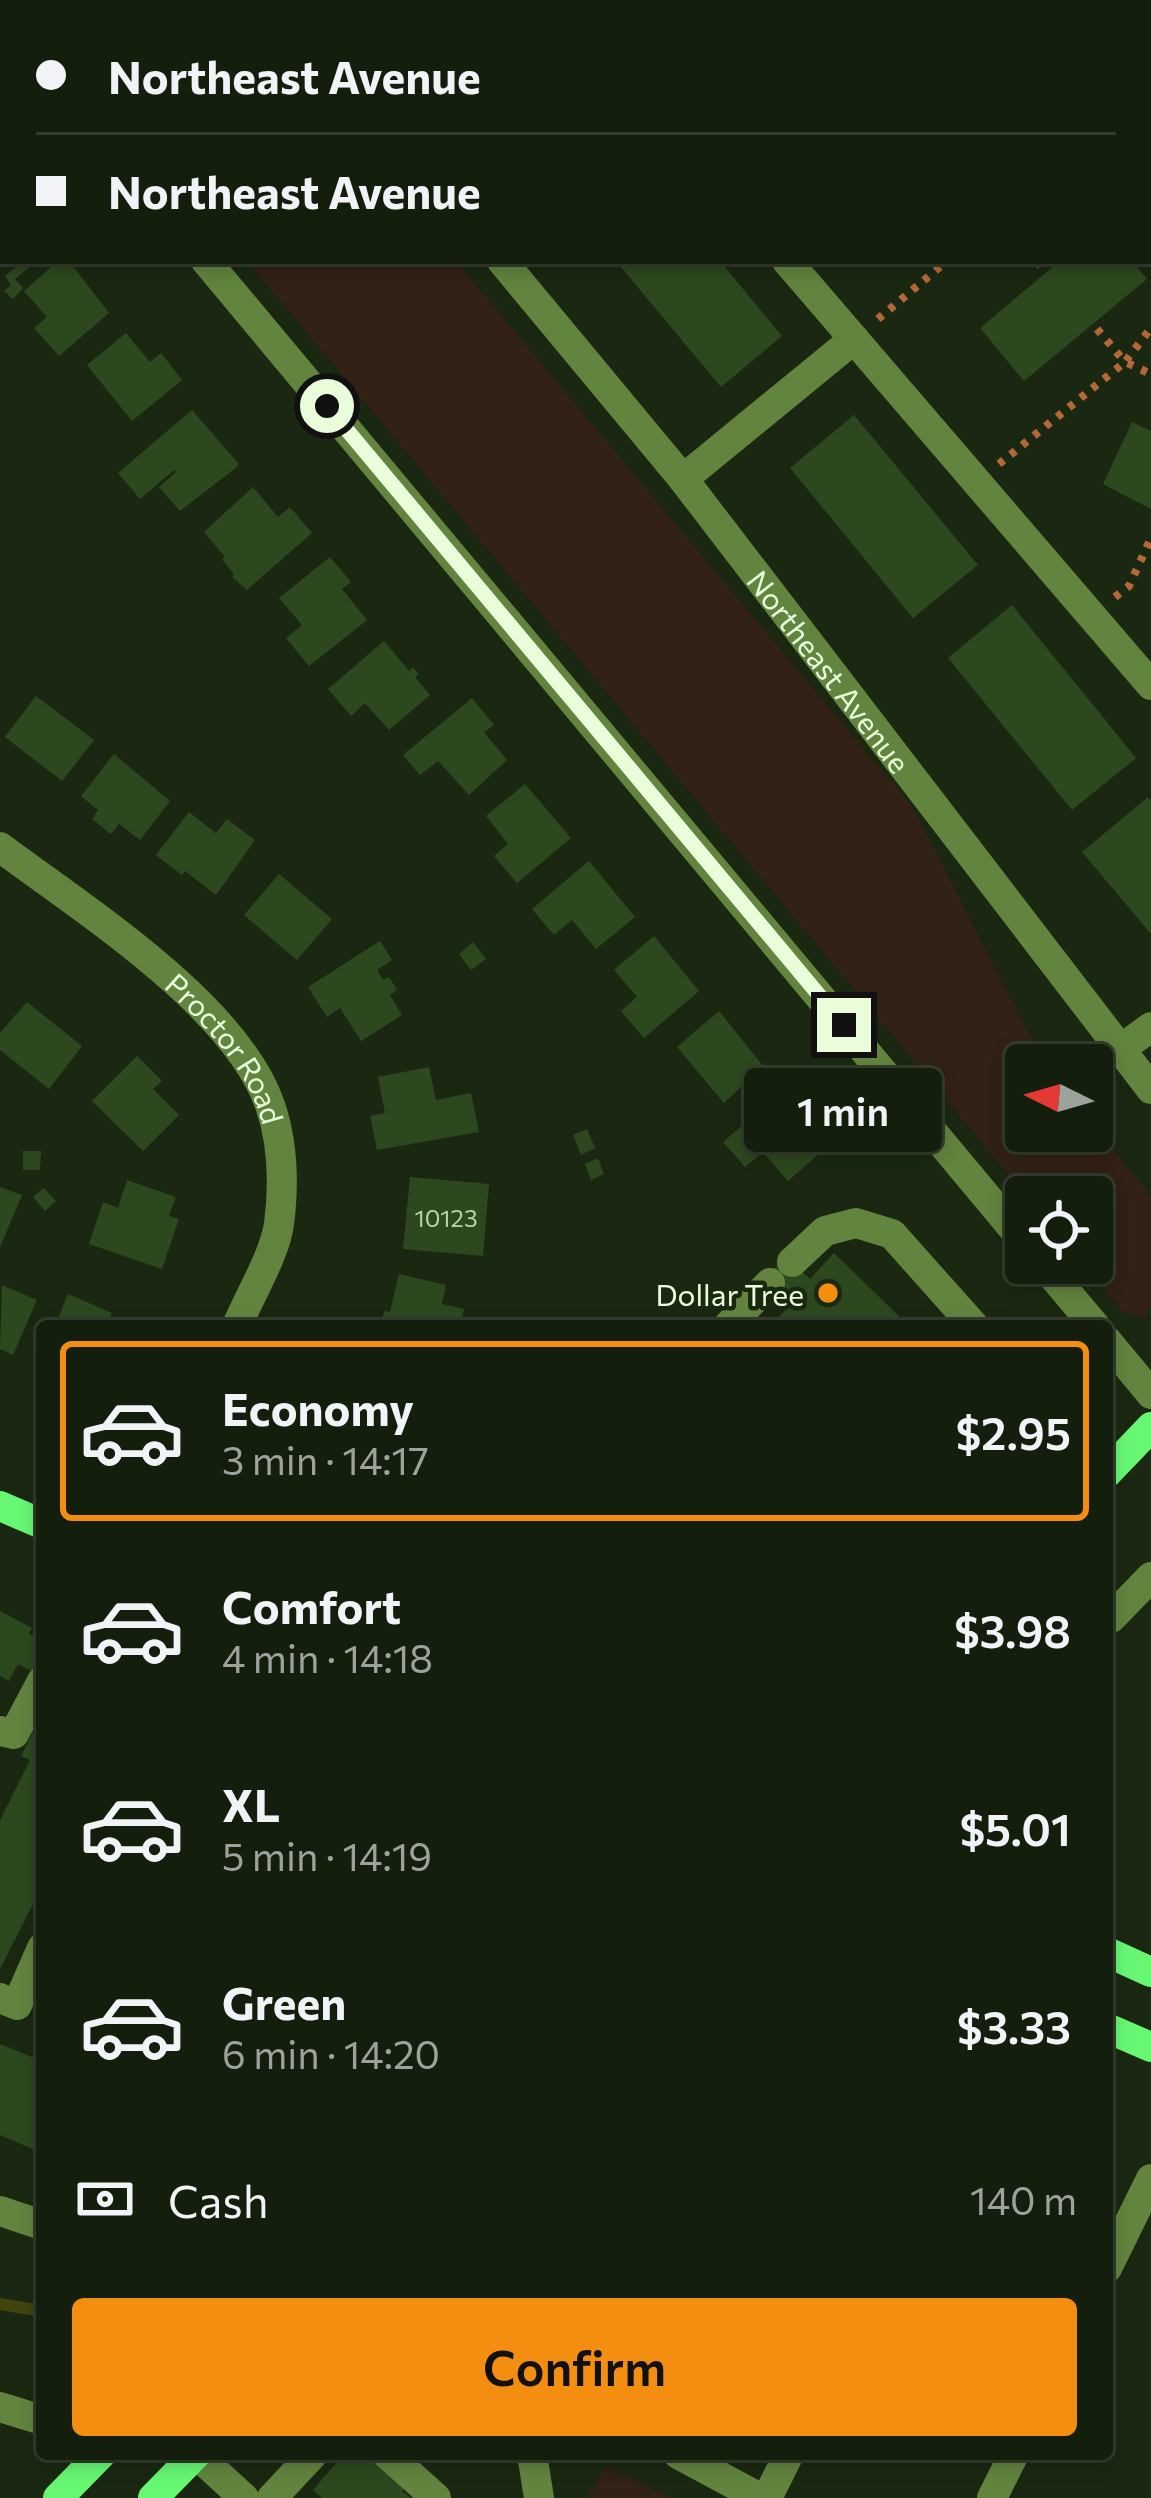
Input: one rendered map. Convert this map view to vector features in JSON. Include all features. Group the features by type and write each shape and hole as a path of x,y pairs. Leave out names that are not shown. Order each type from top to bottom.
{"main road":[{"path":"1113,1467 1151,1426"},
{"path":"0,1506 36,1521"},
{"path":"1113,1955 1151,1972"},
{"path":"1113,2037 1151,2047"},
{"path":"58,2498 95,2460"},
{"path":"153,2498 190,2460"}],"street":[{"path":"209,264 1005,1219"},
{"name":"Northeast Avenue","path":"504,264 683,479 1151,1089"},
{"path":"790,264 1151,685"},
{"path":"683,479 854,339"},
{"name":"Proctor Road","path":"0,847 187,992 242,1052 269,1103 281,1152 278,1228 240,1320"},
{"path":"1120,1049 1151,1027"},
{"path":"734,1320 825,1231 856,1222 892,1234 969,1320"},
{"path":"1059,1284 1089,1320"},
{"path":"1113,1348 1151,1394"},
{"path":"1113,1617 1151,1576"},
{"path":"0,1731 14,1733 36,1692"},
{"path":"0,1998 17,2005 36,1962"},
{"path":"1113,2256 1151,2179"},
{"path":"0,2211 36,2223"},
{"path":"0,2407 36,2418"},
{"path":"203,2460 244,2498"},
{"path":"272,2498 307,2460"},
{"path":"395,2460 436,2498"},
{"path":"533,2460 539,2498"},
{"path":"690,2460 763,2498 785,2460"},
{"path":"992,2498 1011,2460"}],"path":[{"path":"854,339 943,264"},
{"path":"975,484 1125,362 1151,328"},
{"path":"1097,329 1125,362 1151,374"},
{"path":"1091,616 1129,586 1151,538"}],"shaded area":[{"path":"250,264 459,264 913,808 1034,1044 1005,1044 1005,1152 1113,1149 1151,1196 1151,1306 1143,1318 1123,1312 1100,1284 1113,1284 1113,1176 1010,1176"},
{"path":"606,2466 671,2498 586,2498"}],"building":[{"path":"14,264 33,264 15,279 23,288 13,299 4,291 11,285 5,276 16,267"},
{"path":"55,264 71,264 109,313 59,356 34,328 47,317 24,291"},
{"path":"722,264 782,336 721,387 621,267"},
{"path":"1056,264 1134,264 1147,279 1024,381 980,328"},
{"path":"126,333 150,362 161,353 182,380 132,421 87,365"},
{"path":"192,410 237,467 180,511 159,487 174,470 140,499 118,473"},
{"path":"854,415 978,565 913,618 790,468"},
{"path":"1132,422 1151,431 1151,509 1103,484"},
{"path":"253,487 278,517 290,507 312,533 247,590 233,578 225,557 204,532"},
{"path":"330,557 351,582 342,589 367,620 309,666 286,638 302,625 279,598"},
{"path":"1012,605 1136,758 1072,810 948,658"},
{"path":"384,641 409,671 413,667 419,674 415,677 430,695 389,730 365,703 351,716 328,689"},
{"path":"36,696 94,740 62,781 5,737"},
{"path":"472,698 494,725 484,732 507,760 469,795 438,761 420,775 403,755"},
{"path":"114,754 170,801 140,840 119,824 111,834 92,819 98,810 81,796"},
{"path":"525,784 571,838 517,883 494,856 508,844 486,816"},
{"path":"1148,797 1151,801 1151,934 1082,852"},
{"path":"189,812 216,833 227,819 255,840 216,895 156,855"},
{"path":"589,861 635,917 596,949 572,920 554,935 532,909"},
{"path":"279,874 332,919 297,960 244,915"},
{"path":"654,936 699,991 644,1038 621,1011 637,997 614,970"},
{"path":"380,941 392,960 377,970 397,990 390,995 402,1015 361,1041 340,1008 327,1017 308,987"},
{"path":"473,942 486,959 471,970 459,954"},
{"path":"27,1002 82,1046 49,1089 0,1050 0,1033"},
{"path":"719,1011 763,1066 724,1103 677,1047"},
{"path":"137,1056 162,1081 153,1089 179,1115 143,1151 92,1101"},
{"path":"429,1067 436,1100 471,1093 479,1132 377,1150 370,1116 385,1113 378,1077"},
{"path":"781,1091 828,1146 788,1181 763,1152 745,1167 723,1142"},
{"path":"587,1129 595,1148 581,1155 573,1135"},
{"path":"23,1151 41,1151 40,1170 23,1170"},
{"path":"598,1158 604,1174 591,1180 585,1164"},
{"path":"410,1177 489,1184 483,1256 403,1249"},
{"path":"127,1180 176,1197 169,1216 179,1219 162,1269 89,1244 103,1202 118,1208"},
{"path":"0,1187 22,1195 0,1247"},
{"path":"44,1188 56,1201 45,1211 33,1197"},
{"name":"Dollar Tree","path":"834,1253 903,1320 776,1320 791,1304 765,1278 786,1256 810,1279"},
{"path":"399,1274 446,1285 442,1304 464,1309 461,1320 382,1320 384,1311 390,1312"},
{"path":"2,1285 37,1300 13,1355 0,1349"},
{"path":"68,1294 112,1313 109,1320 57,1320"},
{"path":"0,1611 32,1628 36,1671 18,1664 9,1681 0,1676"},
{"path":"36,1726 36,1898 0,1969 0,1820 30,1760 21,1756"},
{"path":"0,2044 36,2059 36,2150 0,2135"},
{"path":"339,2460 376,2460 392,2474 412,2480 402,2491 411,2498 322,2498 313,2490"}],"waterway":[{"path":"0,2304 36,2310"}],"place":[{"name":"Dollar Tree","path":"828,1293"}],"route":[{"path":"327,406 844,1025"}]}
